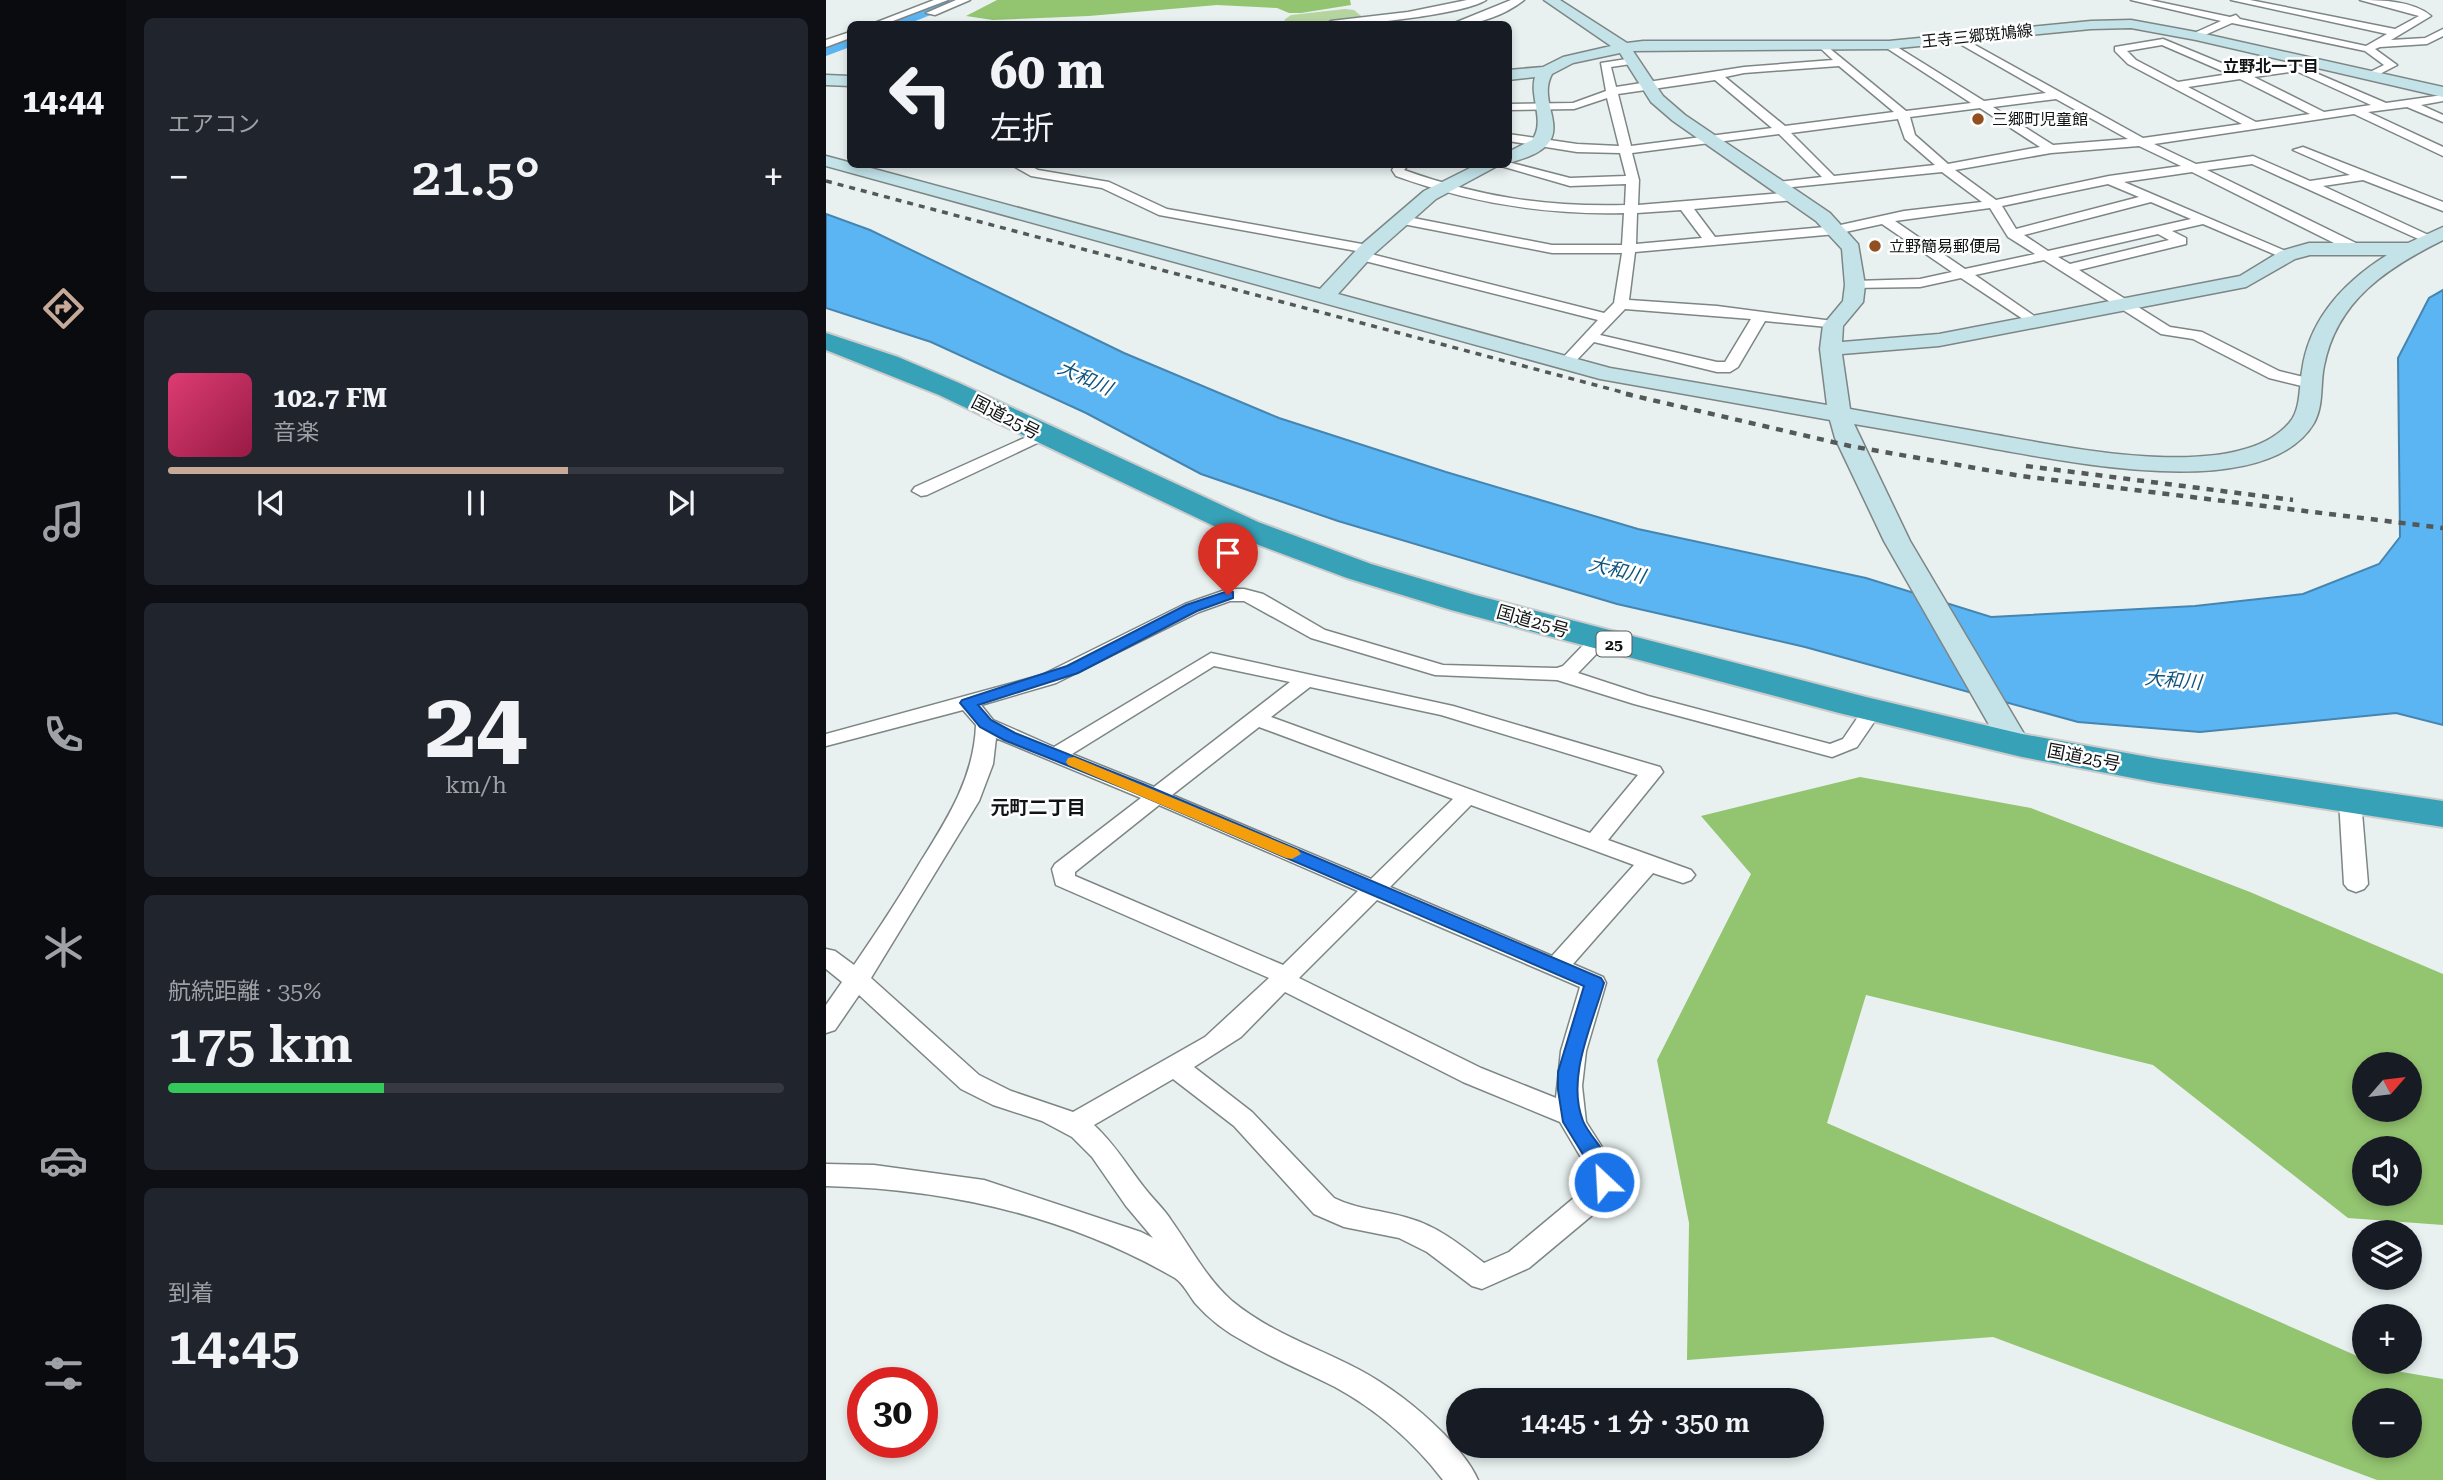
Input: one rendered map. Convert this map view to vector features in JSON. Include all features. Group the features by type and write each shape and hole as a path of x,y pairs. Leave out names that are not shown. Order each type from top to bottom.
{"highway":[{"name":"国道25号","path":"826,341 944,386 1166,495 1305,552 1408,586 1599,640 2015,744 2200,778 2443,814"}],"street":[{"path":"885,21 943,0"},
{"path":"911,21 965,0"},
{"path":"1357,21 1408,15 1482,0"},
{"path":"1469,21 1519,0"},
{"path":"1551,0 1628,55 1657,99 1711,140 1823,217 1851,248 1855,285 1853,302 1833,325 1831,349 1840,416 1850,446 1897,541 2015,744"},
{"path":"2136,0 2368,49 2392,65 2372,75"},
{"path":"2236,0 2398,33"},
{"path":"2196,36 2273,0"},
{"path":"2365,0 2416,10 2426,16 2368,49"},
{"name":"王寺三郷斑鳩線","path":"1512,75 1546,71 1568,60 1628,55 1705,43 1889,45 2114,24 2151,26 2443,92"},
{"path":"832,26 847,32"},
{"path":"2380,44 2427,41 2443,32"},
{"path":"826,44 847,34"},
{"path":"1957,38 2190,168 2355,248"},
{"path":"2253,125 2132,62 2119,50 2163,42 2242,76 2321,115"},
{"path":"826,53 847,45"},
{"path":"1889,45 2051,149"},
{"path":"1823,46 1848,71 1903,114 1909,136 1945,168 1994,204 2013,234 2166,331 2197,335 2274,375 2310,383"},
{"path":"1566,363 1621,304 1627,278 1633,180 1605,65 1628,55"},
{"path":"2178,85 2297,68 2385,107"},
{"path":"1512,107 1586,104 1612,91 1744,70 1848,71"},
{"path":"1512,156 1540,143 1546,133 1541,82 1546,71"},
{"path":"1717,76 1736,86 1831,180"},
{"path":"826,80 847,81"},
{"path":"1512,137 1600,150 1627,150 2057,94"},
{"path":"1400,168 1400,173 1443,188 1513,205 1572,212 1633,212 1685,207 1786,191 1831,180 1945,168 2051,149 2141,142 2443,98"},
{"path":"2410,104 2443,119"},
{"path":"2356,110 2443,152"},
{"path":"2299,150 2443,207"},
{"path":"1403,220 1552,249 1628,250 1836,229 1884,219 1994,204 2109,180 2253,160 2437,236"},
{"path":"826,161 847,167"},
{"path":"1512,167 1570,182 1633,180"},
{"path":"852,168 1608,374 2095,459 2176,465 2247,457 2288,439 2307,415 2316,348 2338,304 2374,270 2437,236"},
{"path":"1024,168 1035,173 1105,186 1164,212 1365,253 1606,318"},
{"path":"1324,297 1365,253 1403,220 1443,188 1485,168"},
{"path":"2309,185 2364,176"},
{"path":"2109,180 2288,254"},
{"path":"2013,234 2152,198"},
{"path":"1685,207 1711,242"},
{"path":"1884,219 2035,323"},
{"path":"1855,285 1908,284 1962,275 2205,220"},
{"path":"2067,270 2182,241 2159,230"},
{"path":"1831,349 1939,340 2246,281 2288,254 2309,249 2410,249"},
{"path":"1621,304 1761,315 1833,325"},
{"path":"1591,337 1717,367 1730,367 1761,315"},
{"path":"920,491 1042,435"},
{"path":"826,740 968,703 1072,669 1192,608 1228,595 1244,594 1256,598 1318,634 1442,671 1559,674 1641,701 1832,751 1850,743 1873,709"},
{"path":"1559,674 1570,670 1599,640"},
{"path":"1055,755 1211,659 1446,710 1652,772 1595,841"},
{"path":"1306,680 1063,869 1064,880 1284,978 1472,1075 1572,1116"},
{"path":"968,703 986,724 1055,755 1594,983 1568,1072 1568,1090 1572,1116 1578,1132 1602,1168 1604,1182 1598,1194 1519,1260 1482,1277 1437,1244 1405,1228 1344,1216 1324,1206 1243,1119 1175,1067"},
{"path":"1256,719 1683,875"},
{"path":"826,1024 890,933 967,803 984,758 986,724"},
{"path":"1075,1123 1214,1044 1232,1030 1469,795"},
{"path":"2350,800 2356,884"},
{"path":"1556,967 1650,862"},
{"path":"826,957 893,1010 971,1083 1002,1099 1055,1113 1075,1123 1096,1143 1135,1197 1160,1225 1185,1270 1220,1309 1246,1329 1350,1380 1399,1411 1439,1449 1462,1480"},
{"path":"826,1175 874,1176 984,1191 1131,1240 1185,1270"}],"green space":[{"path":"997,0 1350,0 1351,5 1301,13 1289,13 1277,8 1217,5 1089,16 993,20 966,16"},
{"path":"1345,9 1354,10 1365,19 1284,20 1291,15"},
{"path":"1860,777 2031,808 2250,892 2443,974 2443,1225 2422,1223 2422,1220 2348,1218 2153,1065 1866,995 1827,1123 2352,1354 2352,1374 2414,1374 2443,1379 2443,1480 2377,1480 1993,1337 1687,1360 1689,1223 1657,1060 1751,874 1701,816"}],"water":[{"name":"大和川","path":"826,214 870,230 1124,353 1279,418 1446,472 1638,529 1866,578 1991,617 2195,606 2303,594 2379,564 2400,537 2398,358 2429,298 2443,290 2443,725 2396,713 2200,732 2078,722 1805,647 1617,604 1338,521 1201,474 1086,413 931,342 826,308"}],"waterway":[{"path":"898,21 951,0"},
{"path":"826,49 847,40"}],"railway":[{"path":"826,181 1633,395"},
{"path":"1626,394 1850,446 2021,476 2443,528"},
{"path":"2026,466 2293,500"}],"slow traffic":[{"path":"1074,762 1292,854"}],"place":[{"name":"三郷町児童館","path":"1978,119"},
{"name":"立野簡易郵便局","path":"1875,246"}],"district":[{"name":"立野北一丁目","path":"2271,66"},
{"name":"元町二丁目","path":"1038,807"}],"route":[{"path":"1228,595 1192,608 1049,679 968,703 986,724 1009,736 1594,983 1568,1072 1568,1090 1573,1122 1602,1168 1604,1182"}]}
